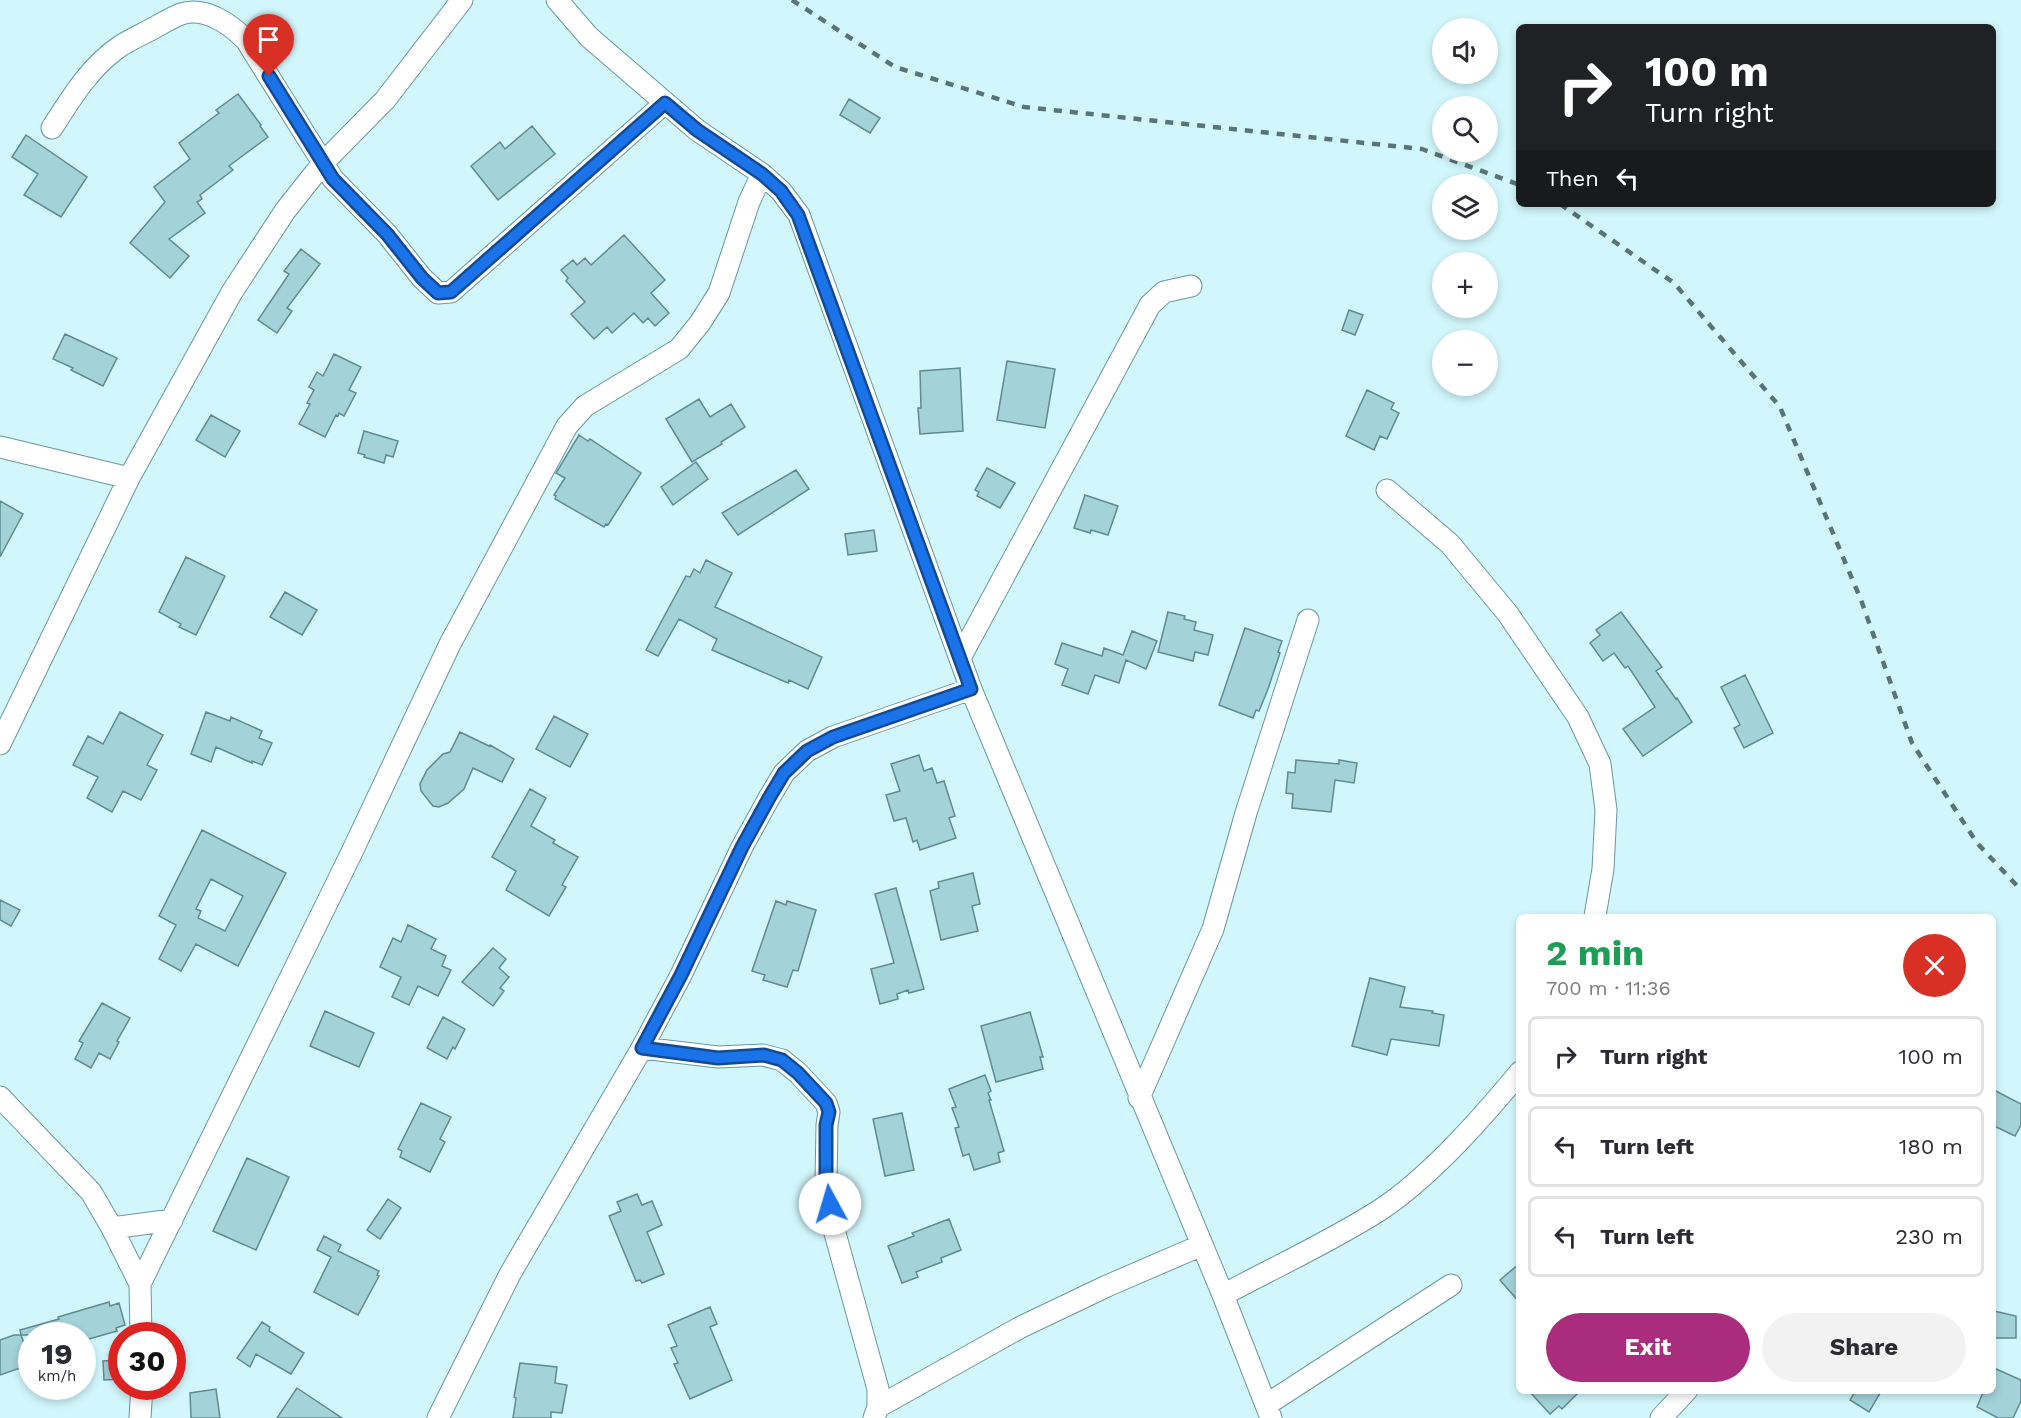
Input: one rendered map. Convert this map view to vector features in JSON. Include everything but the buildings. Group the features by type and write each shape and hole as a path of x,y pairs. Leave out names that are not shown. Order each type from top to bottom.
{"street":[{"path":"0,744 129,478 232,292 285,211 323,163 384,100 462,0"},
{"path":"557,0 589,37 665,103 697,130 762,174 781,191 798,215 971,689 1269,1411 1451,1285"},
{"path":"52,128 81,82 99,62 122,45 181,14 195,12 212,16 234,28 246,40 333,179 387,234 422,278 438,293 451,292 665,103"},
{"path":"140,1284 356,844 450,644 567,426 585,406 679,349 700,323 719,293 749,202 762,174"},
{"path":"960,658 1150,305 1164,292 1191,286"},
{"path":"0,447 129,478"},
{"path":"1387,490 1457,552 1508,614 1578,717 1600,764 1606,810 1603,869 1595,914"},
{"path":"1139,1098 1213,929 1246,813 1308,620"},
{"path":"438,1418 510,1274 642,1048 681,975 742,847 784,773 807,751 833,737 971,689"},
{"path":"642,1048 718,1058 764,1055 782,1060 798,1073 826,1103 829,1112 826,1125 826,1182 833,1226 878,1389 876,1412"},
{"path":"1222,1294 1381,1209 1422,1176 1478,1121 1516,1077"},
{"path":"0,1097 91,1192 140,1284 141,1322"},
{"path":"112,1228 172,1220"},
{"path":"876,1412 1021,1327 1107,1286 1202,1245"},
{"path":"1661,1418 1683,1394"},
{"path":"140,1418 141,1400"}],"railway":[{"path":"792,0 895,67 1024,107 1422,149 1516,184"},
{"path":"1564,207 1674,283 1780,407 1861,600 1912,743 1977,843 2021,890"}],"route":[{"path":"269,76 333,179 387,234 422,278 438,293 451,292 665,103 697,130 762,174 781,191 798,215 971,689 833,737 807,751 784,773 742,847 681,975 642,1048 718,1058 764,1055 782,1060 798,1073 826,1103 829,1112 826,1125 826,1182 830,1204"}]}
